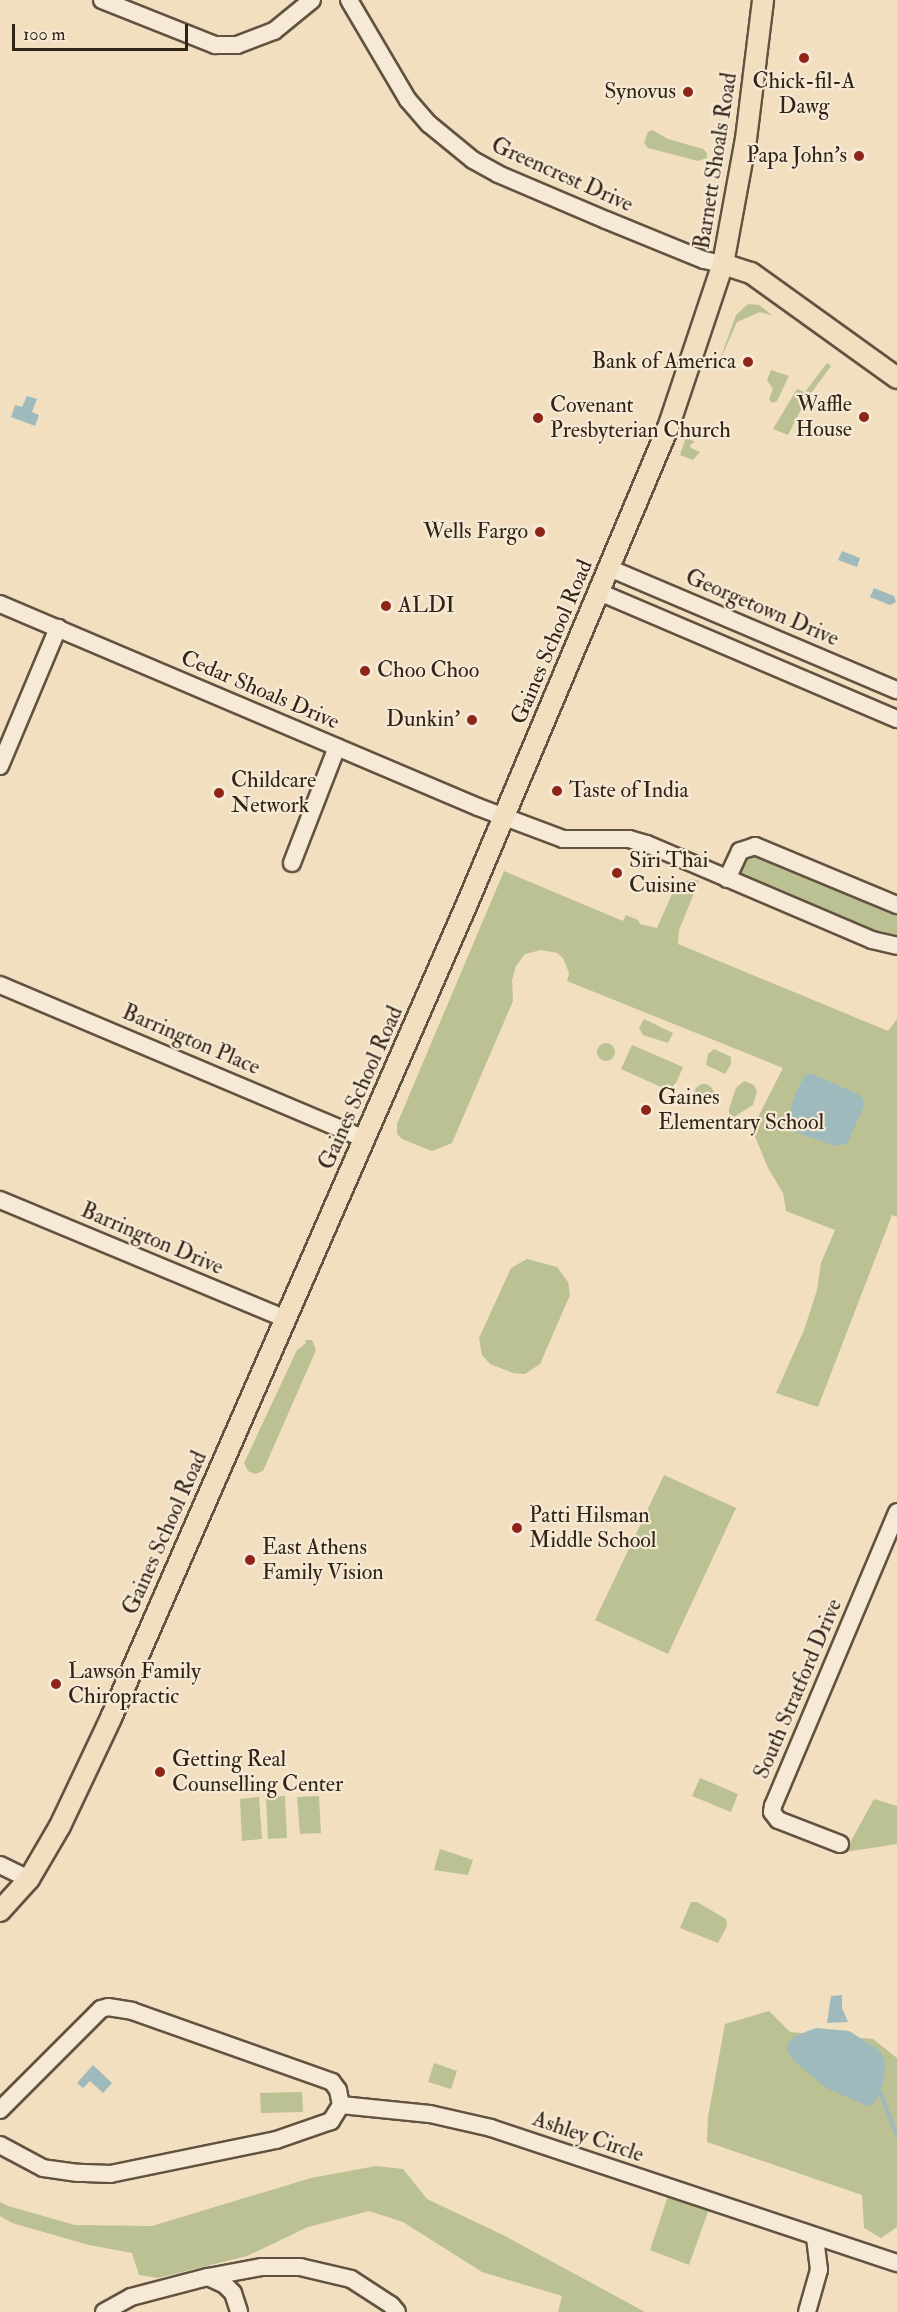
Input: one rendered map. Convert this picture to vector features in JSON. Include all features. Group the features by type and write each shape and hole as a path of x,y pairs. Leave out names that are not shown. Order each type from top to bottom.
{"main road":[{"name":"Barnett Shoals Road","path":"763,0 746,139 723,264 752,273 897,378"},
{"name":"Gaines School Road","path":"0,1911 29,1879 78,1791 286,1319 504,816 669,425 723,264"}],"street":[{"path":"102,0 215,45 237,45 273,31 312,0"},
{"name":"Greencrest Drive","path":"349,0 408,100 429,124 473,160 498,174 606,220 704,260 723,264"},
{"name":"Georgetown Drive","path":"609,568 897,690"},
{"path":"599,592 897,719"},
{"name":"Cedar Shoals Drive","path":"0,604 337,747 563,839 629,839 647,844 872,940 897,946"},
{"path":"0,766 58,628"},
{"path":"292,863 337,747"},
{"path":"727,879 740,851 755,846 897,905"},
{"name":"Barrington Place","path":"0,985 365,1139"},
{"name":"Barrington Drive","path":"0,1200 286,1319"},
{"name":"South Stratford Drive","path":"840,1844 778,1820 772,1812 773,1806 897,1512"},
{"path":"0,1865 29,1879"},
{"path":"0,2110 101,2009 108,2007 132,2011 332,2082 338,2090 341,2105 331,2121 276,2140 111,2174 43,2168 0,2145"},
{"name":"Ashley Circle","path":"341,2105 430,2114 491,2128 897,2263"},
{"path":"807,2312 819,2270 815,2236"},
{"path":"104,2312 131,2297 208,2277 262,2267 300,2267 351,2279 391,2305 397,2312"},
{"path":"208,2277 225,2285 233,2293 239,2312"}],"green space":[{"path":"652,130 668,139 703,149 707,153 707,158 698,161 648,148 644,143 648,132"},
{"path":"748,304 759,305 773,316 760,312 737,322 718,365 736,315"},
{"path":"827,363 831,366 806,400 788,435 773,429 797,389 805,392"},
{"path":"771,370 789,376 777,401 772,403 769,399 773,389 767,380"},
{"path":"686,437 695,442 690,445 691,448 700,452 693,460 680,455"},
{"path":"747,851 897,912 897,942 740,880 736,868"},
{"path":"504,871 623,921 626,915 638,920 640,924 657,928 676,885 692,879 699,881 679,930 678,944 888,1031 897,1019 897,1217 892,1215 818,1407 776,1393 804,1330 817,1290 821,1263 835,1230 786,1211 783,1193 768,1168 752,1129 783,1068 567,981 569,973 563,958 557,953 541,950 525,954 516,966 512,980 513,1001 452,1143 432,1151 402,1139 397,1134 397,1124"},
{"path":"644,1019 673,1033 668,1043 643,1035 639,1028"},
{"path":"606,1043 612,1046 615,1052 612,1058 606,1061 600,1058 597,1052 600,1046"},
{"path":"632,1045 683,1067 672,1092 621,1069"},
{"path":"714,1049 731,1057 731,1064 725,1074 706,1065 708,1054"},
{"path":"744,1081 754,1085 757,1092 753,1105 734,1117 729,1113 729,1109 736,1088"},
{"path":"704,1084 711,1087 714,1094 711,1101 704,1104 697,1101 694,1094 697,1087"},
{"path":"527,1259 557,1267 568,1282 570,1295 540,1364 525,1374 513,1373 490,1364 482,1355 479,1338 511,1268"},
{"path":"305,1340 312,1340 316,1350 263,1471 255,1474 248,1471 244,1463 297,1350 306,1343"},
{"path":"664,1475 736,1508 668,1654 595,1620"},
{"path":"700,1778 738,1794 731,1812 692,1796"},
{"path":"285,1796 287,1838 268,1839 266,1797"},
{"path":"319,1796 321,1833 300,1834 297,1797"},
{"path":"259,1797 262,1839 242,1841 240,1799"},
{"path":"874,1799 897,1806 897,1844 845,1852"},
{"path":"440,1849 473,1860 468,1875 434,1870"},
{"path":"691,1902 697,1902 726,1919 727,1926 718,1943 680,1928"},
{"path":"769,2011 790,2032 873,2039 897,2058 897,2227 881,2238 864,2228 862,2195 707,2142 708,2117 725,2024"},
{"path":"434,2063 457,2071 451,2089 428,2082"},
{"path":"302,2092 303,2112 261,2113 260,2093"},
{"path":"376,2166 403,2169 427,2199 503,2235 645,2312 558,2312 562,2296 482,2272 403,2222 369,2211 308,2227 247,2256 158,2278 139,2275 132,2253 89,2245 12,2223 0,2216 0,2202 75,2225 152,2226 311,2178"},
{"path":"668,2196 709,2209 689,2265 650,2250"}],"water":[{"path":"27,396 37,399 32,412 39,415 35,426 11,417 15,405 22,407"},
{"path":"842,551 860,558 857,567 838,560"},
{"path":"874,588 894,596 896,602 890,605 870,597"},
{"path":"810,1073 860,1095 863,1099 864,1106 847,1144 835,1146 795,1132 790,1112 793,1100 804,1076"},
{"path":"842,1995 842,2008 848,2022 827,2023 831,1996"},
{"path":"816,2028 849,2031 879,2050 885,2060 884,2079 878,2097 870,2107 826,2088 793,2060 787,2049 789,2042 795,2036"},
{"path":"93,2065 112,2083 103,2093 90,2081 83,2088 77,2083"}],"waterway":[{"path":"880,2092 897,2136"}],"place":[{"name":"Chick-fil-A Dawg","path":"804,58"},
{"name":"Synovus","path":"688,92"},
{"name":"Papa John's","path":"859,156"},
{"name":"Bank of America","path":"748,362"},
{"name":"Waffle House","path":"864,417"},
{"name":"Covenant Presbyterian Church","path":"538,418"},
{"name":"Wells Fargo","path":"540,532"},
{"name":"ALDI","path":"386,606"},
{"name":"Choo Choo","path":"365,671"},
{"name":"Dunkin'","path":"472,720"},
{"name":"Taste of India","path":"557,791"},
{"name":"Childcare Network","path":"219,793"},
{"name":"Siri Thai Cuisine","path":"617,873"},
{"name":"Gaines Elementary School","path":"646,1110"},
{"name":"Patti Hilsman Middle School","path":"517,1528"},
{"name":"East Athens Family Vision","path":"250,1560"},
{"name":"Lawson Family Chiropractic","path":"56,1684"},
{"name":"Getting Real Counselling Center","path":"160,1772"}]}
